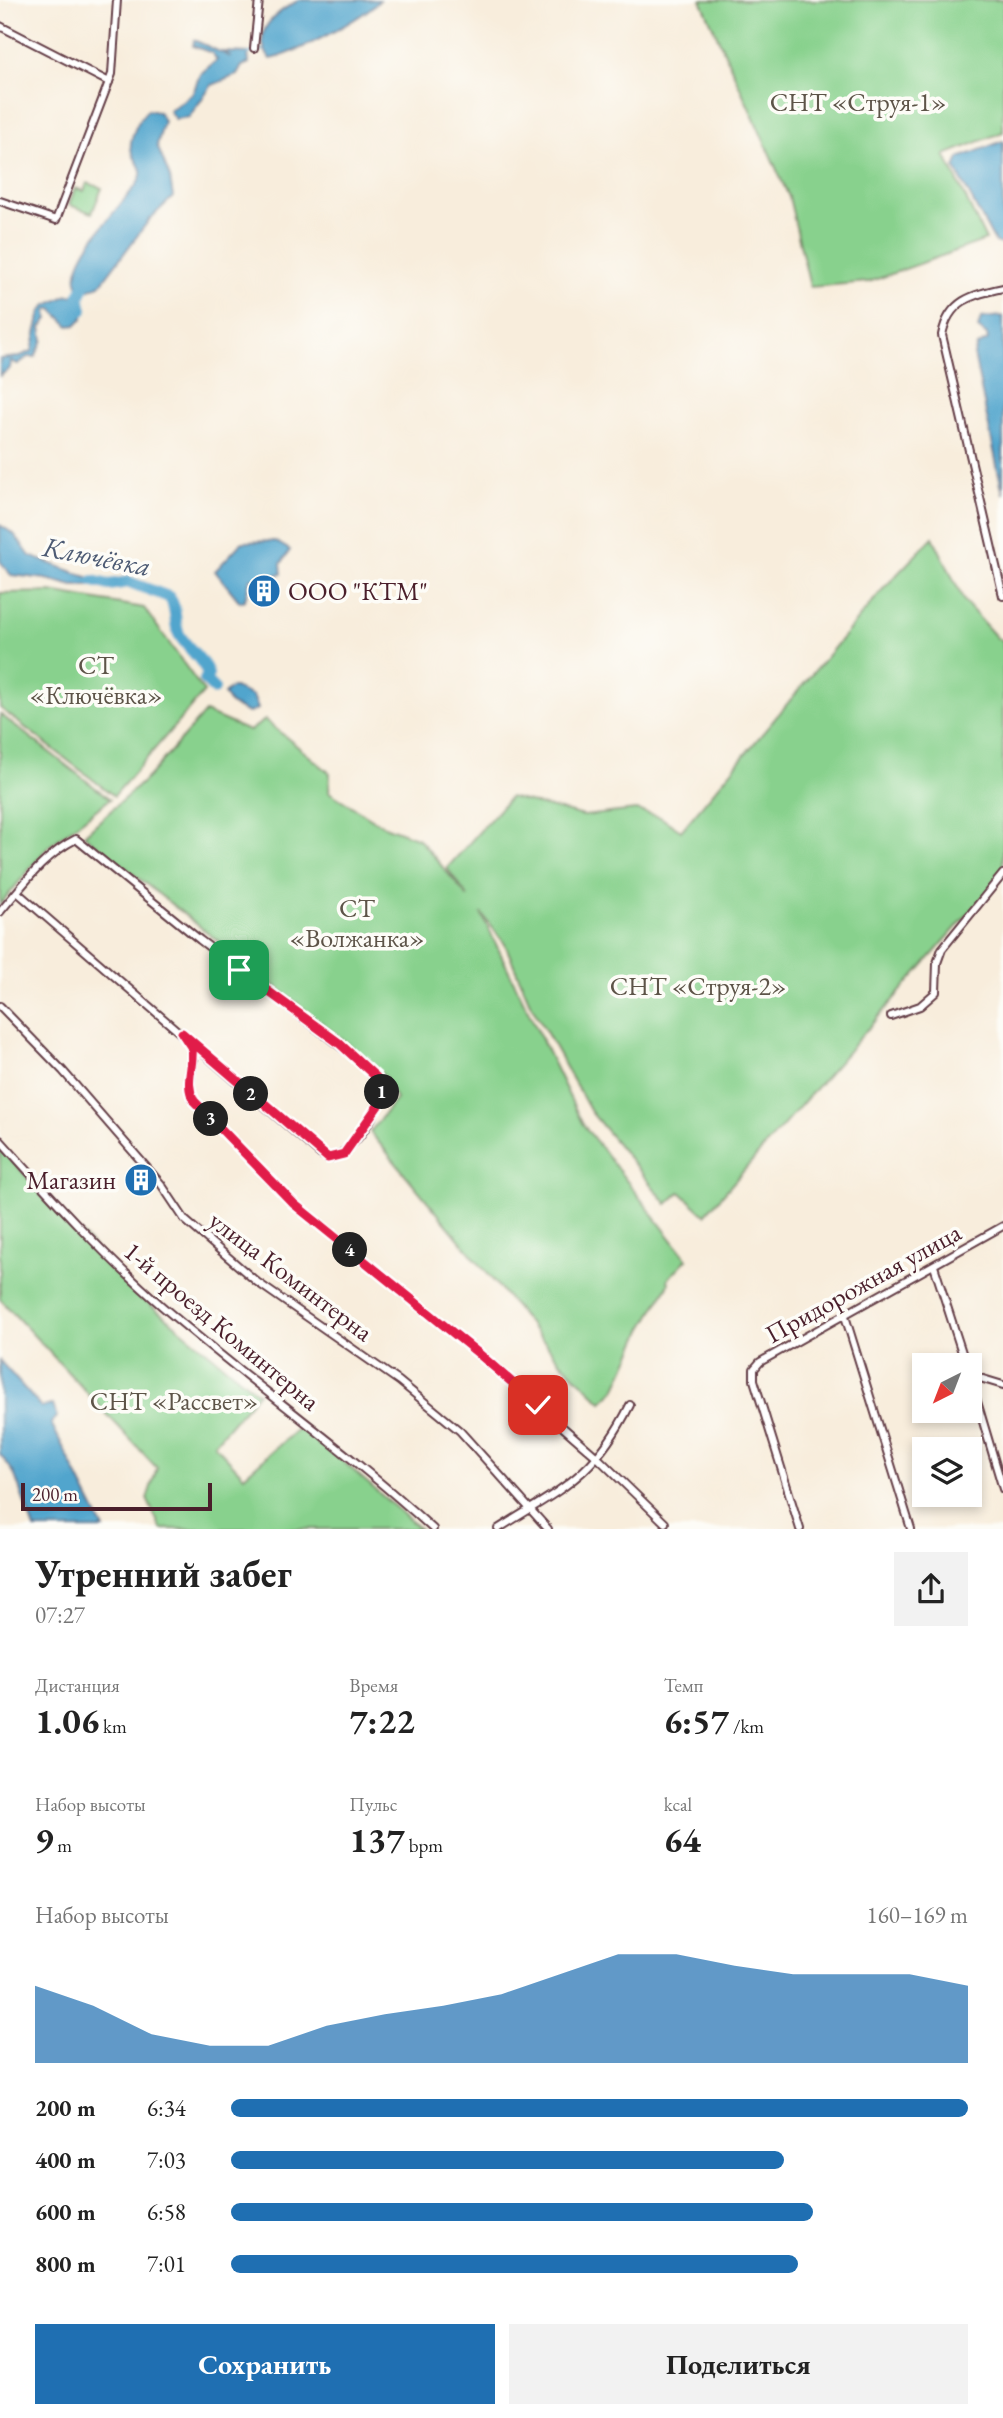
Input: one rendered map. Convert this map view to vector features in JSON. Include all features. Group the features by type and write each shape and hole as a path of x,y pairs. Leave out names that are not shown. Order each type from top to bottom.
{"street":[{"path":"0,201 56,220 109,82 117,0"},
{"path":"254,48 259,0"},
{"path":"0,26 109,82"},
{"path":"1003,288 961,301 952,308 942,335 1003,596"},
{"path":"0,912 17,892 48,857 76,839 200,940 339,1043 376,1077 382,1089 382,1100 344,1154 328,1158 17,892"},
{"path":"891,1016 920,1006 936,992 937,963 942,948 1003,874"},
{"name":"улица Коминтерна","path":"0,1006 63,1071 160,1184 185,1220 248,1275 399,1381 450,1423 531,1507 548,1529"},
{"path":"182,1033 192,1048 188,1091 194,1101 294,1204 478,1353 598,1458 665,1523"},
{"name":"1-й проезд Коминтерна","path":"0,1140 67,1217 162,1306 346,1452 433,1529"},
{"name":"Придорожная улица","path":"800,1529 754,1380 754,1369 760,1362 1003,1226"},
{"path":"934,1266 961,1353"},
{"path":"845,1316 911,1529"},
{"path":"982,1379 1003,1385"},
{"path":"498,1529 531,1507 551,1499 579,1478 598,1458 631,1405"},
{"path":"982,1417 1003,1489"}],"green space":[{"name":"СНТ «Струя-1»","path":"701,0 1003,0 1003,132 945,155 986,240 869,282 810,287 789,197"},
{"path":"87,183 102,188 92,213 69,205 75,188 84,191"},
{"path":"933,537 964,601 998,639 1003,640 1003,874 705,1215 680,1192 667,1204 591,1112 530,1003 505,944 481,913 582,1123 687,1259 668,1279 669,1284 642,1330 615,1390 602,1402 560,1361 370,1132 396,1099 386,1078 357,1051 84,835 149,776 205,712 249,731 265,720 330,773 329,792 382,825 419,839 468,897 447,868 510,797 584,816 636,810 660,817 681,831 884,588"},
{"name":"СТ «Ключёвка»","path":"51,592 144,608 204,692 114,796 0,708 0,593"},
{"path":"0,714 110,799 48,847 0,905"},
{"name":"СНТ «Рассвет»","path":"0,1148 140,1296 258,1393 214,1444 244,1476 302,1425 420,1529 161,1529 147,1499 157,1468 0,1299"}],"water":[{"path":"299,0 380,0 328,35 270,59 263,40 264,31 274,17"},
{"path":"194,40 231,57 224,52 248,53 249,63 242,66 237,75 212,85 189,117 175,119 169,111 193,93 200,74 217,60 212,53 193,46"},
{"path":"148,110 159,112 164,121 157,145 170,178 173,197 150,219 100,285 88,290 78,284 77,274 81,261 98,232 140,178 141,170 131,144 136,128"},
{"path":"1003,141 1003,245 995,242 955,168 959,158"},
{"path":"68,295 80,296 84,302 83,318 76,325 69,326 52,309 47,309 48,319 41,327 43,340 35,357 28,357 18,364 11,361 10,368 0,376 0,359 18,357 32,351 41,312 45,306"},
{"path":"1003,316 1003,494 974,355 977,346 988,340 987,335 978,328 981,318"},
{"name":"Ключёвка","path":"0,525 14,534 30,556 109,585 73,586 46,579 11,575 0,561"},
{"path":"275,541 290,550 281,564 282,574 250,579 245,600 240,602 215,571 242,542"},
{"path":"232,687 253,696 258,709 248,713 230,704 224,694"},
{"path":"0,1361 41,1407 53,1405 57,1417 51,1423 104,1529 34,1529 14,1473 0,1454"}],"waterway":[{"path":"247,54 262,50"},
{"name":"Ключёвка","path":"82,310 79,297 91,272"},
{"name":"Ключёвка","path":"93,581 109,585 129,582 169,597 174,606 179,634 202,663 208,674 205,680 214,689"}],"place":[{"name":"ООО \"КТМ\"","path":"264,591"},
{"name":"Магазин","path":"141,1180"}],"route":[{"path":"239,970 365,1065 382,1089 382,1100 378,1110 344,1154 328,1158 182,1033 192,1048 188,1091 194,1101 294,1204 538,1405"}],"park label":[{"name":"СТ «Волжанка»","path":"357,923"},
{"name":"СНТ «Струя-2»","path":"698,986"}]}
